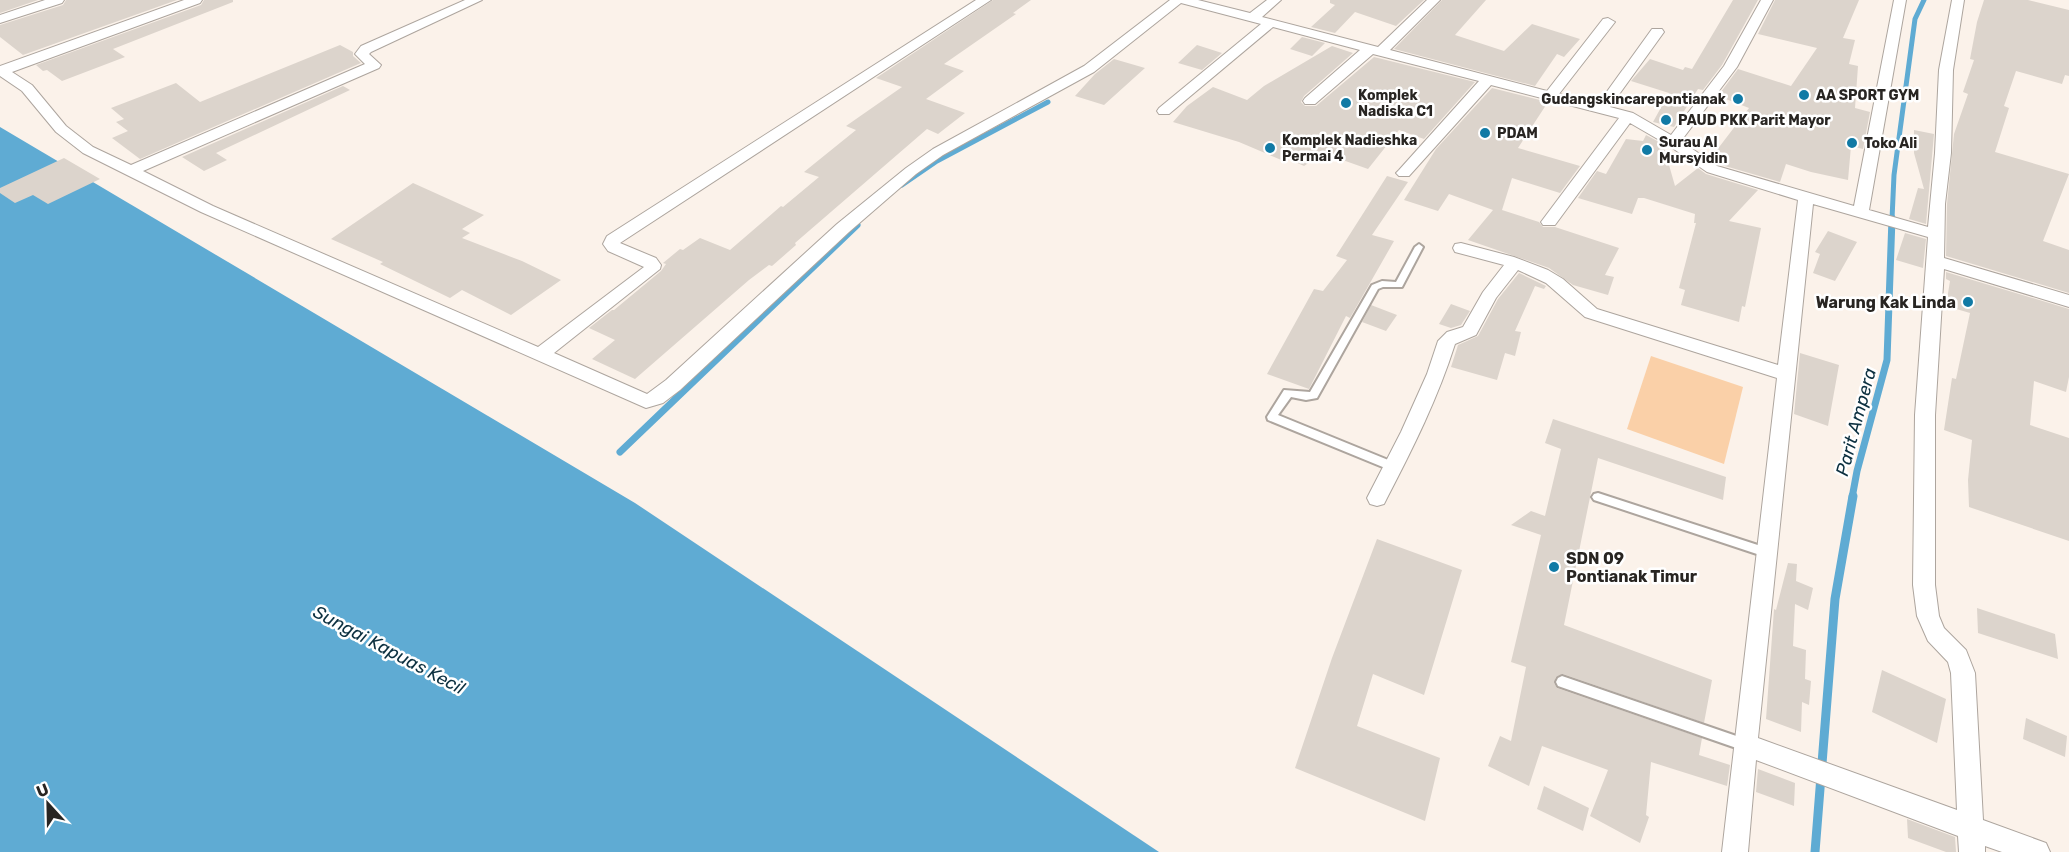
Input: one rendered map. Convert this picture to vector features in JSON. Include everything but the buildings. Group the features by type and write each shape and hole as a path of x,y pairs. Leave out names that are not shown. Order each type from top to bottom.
{"street":[{"path":"0,19 58,0"},
{"path":"1,71 196,0"},
{"path":"131,171 370,68 374,65 362,54 366,49 476,0"},
{"path":"542,354 652,269 653,264 650,262 614,247 610,244 613,240 985,0"},
{"path":"1,71 27,88 72,138 88,150 226,218 646,401 656,398 674,385 843,228 911,171 938,152 1089,69 1177,0"},
{"path":"1183,0 1629,116 1712,169 1806,199 1936,234"},
{"path":"1252,18 1275,0"},
{"path":"1310,101 1376,50 1434,0"},
{"path":"1673,142 1730,67 1767,0"},
{"path":"1868,214 1872,162 1900,0"},
{"path":"1958,0 1946,70 1943,153 1937,204 1925,415 1924,585 1928,616 1936,634 1958,657 1963,673 1972,840"},
{"path":"1551,95 1608,22"},
{"path":"1164,111 1270,23"},
{"path":"1601,109 1657,32"},
{"path":"1404,173 1488,80"},
{"path":"1549,222 1629,116"},
{"path":"1735,852 1785,374 1806,199"},
{"path":"1461,248 1514,264 1554,281 1580,306 1591,313 1785,374"},
{"path":"1935,261 2069,301"},
{"path":"1377,498 1436,374 1447,341 1453,336 1470,331 1489,296 1514,264"},
{"path":"1745,745 1869,789 1972,840 2037,852"}],"lane":[{"path":"1394,466 1274,420 1272,417 1288,393 1313,395 1375,287 1382,284 1399,285 1419,247"},
{"path":"1598,496 1766,552"},
{"path":"1562,682 1745,745"}],"shaded area":[{"path":"1651,356 1743,387 1724,464 1627,429"}],"water":[{"name":"Sungai Kapuas Kecil","path":"0,127 635,503 1159,852 0,852"}],"waterway":[{"name":"Parit Ampera","path":"1892,219 1894,175 1915,19 1924,0"},
{"path":"902,185 937,161 1048,102"},
{"name":"Parit Ampera","path":"1852,498 1887,360 1892,218"},
{"path":"620,452 857,225"},
{"name":"Parit Ampera","path":"1815,852 1835,599 1853,496"}],"place":[{"name":"AA SPORT GYM","path":"1804,95"},
{"name":"Gudangskincarepontianak","path":"1738,99"},
{"name":"Komplek Nadiska C1","path":"1346,103"},
{"name":"PAUD PKK Parit Mayor","path":"1666,120"},
{"name":"PDAM","path":"1485,133"},
{"name":"Toko Ali","path":"1852,143"},
{"name":"Komplek Nadieshka Permai 4","path":"1270,148"},
{"name":"Surau Al Mursyidin","path":"1647,150"},
{"name":"Warung Kak Linda","path":"1968,302"},
{"name":"SDN 09 Pontianak Timur","path":"1554,567"}]}
